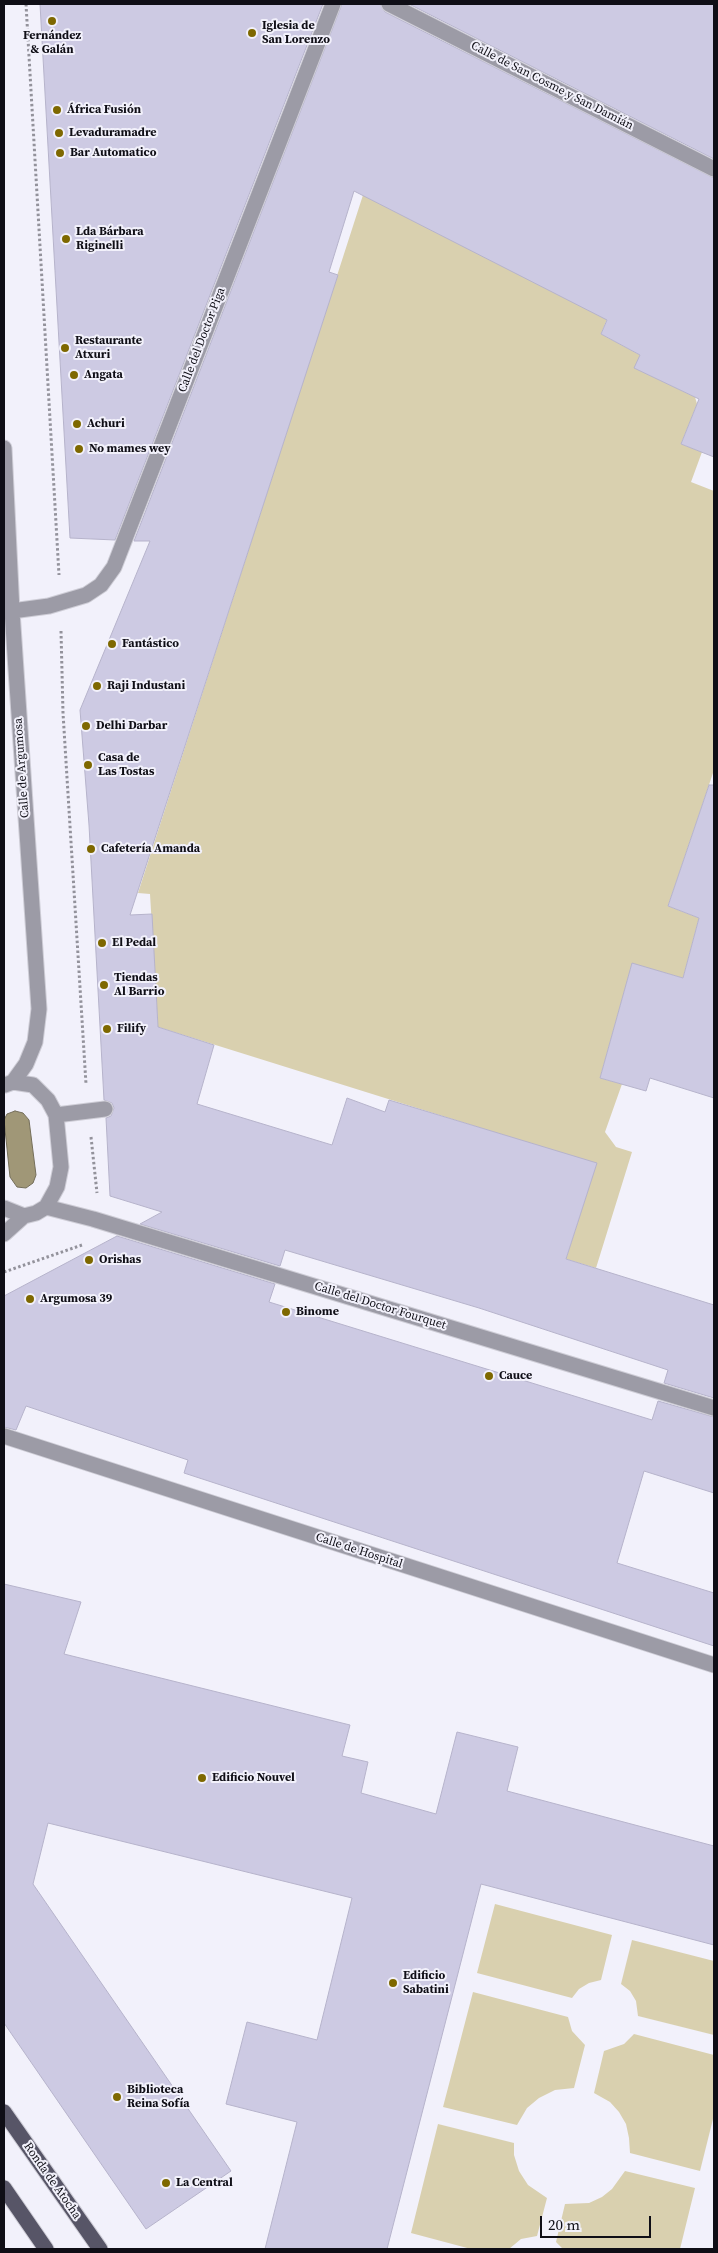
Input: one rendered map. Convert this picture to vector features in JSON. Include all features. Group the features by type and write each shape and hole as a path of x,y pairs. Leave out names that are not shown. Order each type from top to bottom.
{"main road":[{"name":"Ronda de Atocha","path":"4,2112 100,2249"},
{"path":"4,2188 46,2249"}],"street":[{"name":"Calle del Doctor Piga","path":"12,611 49,606 86,595 101,585 114,567 333,4"},
{"name":"Calle de San Cosme y San Damián","path":"389,4 714,169"},
{"name":"Calle de Argumosa","path":"4,448 12,611 39,1008 35,1042 26,1064 9,1084"},
{"path":"4,1234 24,1216 36,1213 46,1207 57,1187 61,1167 56,1115 48,1100 33,1085 9,1084"},
{"path":"56,1115 105,1109"},
{"name":"Calle del Doctor Fourquet","path":"46,1207 93,1219 714,1408"},
{"path":"4,1208 24,1216"},
{"name":"Calle de Hospital","path":"4,1436 714,1665"}],"path":[{"path":"4,1272 87,1243"}],"shaded area":[{"path":"363,195 607,319 601,334 640,355 635,368 695,397 697,404 681,444 702,452 691,482 714,491 714,770 668,906 699,918 683,978 632,964 600,1078 622,1084 605,1132 616,1147 632,1152 596,1268 566,1259 596,1164 158,1027 150,894 138,893"},
{"path":"15,1111 23,1113 29,1120 36,1175 33,1183 26,1188 17,1187 10,1177 4,1120 7,1114"},
{"path":"495,1904 612,1935 601,1980 589,1983 579,1989 572,1998 477,1973"},
{"path":"632,1940 714,1961 714,2035 638,2016 636,2001 630,1991 621,1984"},
{"path":"473,1992 568,2017 572,2031 585,2045 574,2088 555,2090 539,2098 527,2108 517,2125 443,2107"},
{"path":"634,2034 714,2055 714,2115 700,2171 630,2153 626,2124 619,2112 610,2102 594,2093 604,2051 624,2044"},
{"path":"438,2124 514,2143 514,2155 519,2171 528,2185 547,2198 537,2236 521,2239 509,2249 471,2249 411,2233"},
{"path":"625,2171 695,2188 680,2249 563,2249 556,2242 565,2204 589,2203 602,2197 612,2189"}],"building":[{"path":"40,4 323,4 115,540 70,538"},
{"path":"342,4 380,4 385,12 714,178 714,457 681,444 699,399 634,368 640,355 601,334 607,320 354,191 329,272 338,275 130,915 152,914 158,1027 214,1045 197,1104 332,1145 347,1098 385,1112 389,1100 597,1163 566,1259 714,1305 714,1398 664,1383 668,1370 479,1308 285,1250 280,1266 140,1224 162,1212 110,1196 106,1118 111,1116 114,1108 112,1103 104,1100 89,825 80,710 150,541 134,541"},
{"path":"409,4 714,4 714,159"},
{"path":"709,785 714,785 714,1098 650,1078 646,1091 600,1078 632,963 683,978 699,918 668,906"},
{"path":"117,1236 275,1284 269,1302 652,1420 658,1401 714,1417 714,1493 644,1471 617,1563 714,1593 714,1646 184,1473 188,1460 26,1406 16,1430 4,1427 4,1296"},
{"path":"4,1584 81,1602 64,1654 350,1725 342,1756 368,1762 361,1793 436,1814 457,1732 518,1747 507,1791 714,1846 714,1945 481,1884 387,2249 265,2249 297,2122 226,2104 247,2022 317,2040 352,1898 48,1823 33,1884 231,2171 146,2229 4,2023"}],"place":[{"name":"Fernández & Galán","path":"52,21"},
{"name":"Iglesia de San Lorenzo","path":"252,33"},
{"name":"África Fusión","path":"57,110"},
{"name":"Levaduramadre","path":"59,133"},
{"name":"Bar Automatico","path":"60,153"},
{"name":"Lda Bárbara Riginelli","path":"66,239"},
{"name":"Restaurante Atxuri","path":"65,348"},
{"name":"Angata","path":"74,375"},
{"name":"Achuri","path":"77,424"},
{"name":"No mames wey","path":"79,449"},
{"name":"Fantástico","path":"112,644"},
{"name":"Raji Industani","path":"97,686"},
{"name":"Delhi Darbar","path":"86,726"},
{"name":"Casa de Las Tostas","path":"88,765"},
{"name":"Cafetería Amanda","path":"91,849"},
{"name":"El Pedal","path":"102,943"},
{"name":"Tiendas Al Barrio","path":"104,985"},
{"name":"Filify","path":"107,1029"},
{"name":"Orishas","path":"89,1260"},
{"name":"Argumosa 39","path":"30,1299"},
{"name":"Binome","path":"286,1312"},
{"name":"Cauce","path":"489,1376"},
{"name":"Edificio Nouvel","path":"202,1778"},
{"name":"Edificio Sabatini","path":"393,1983"},
{"name":"Biblioteca Reina Sofía","path":"117,2097"},
{"name":"La Central","path":"166,2183"}]}
